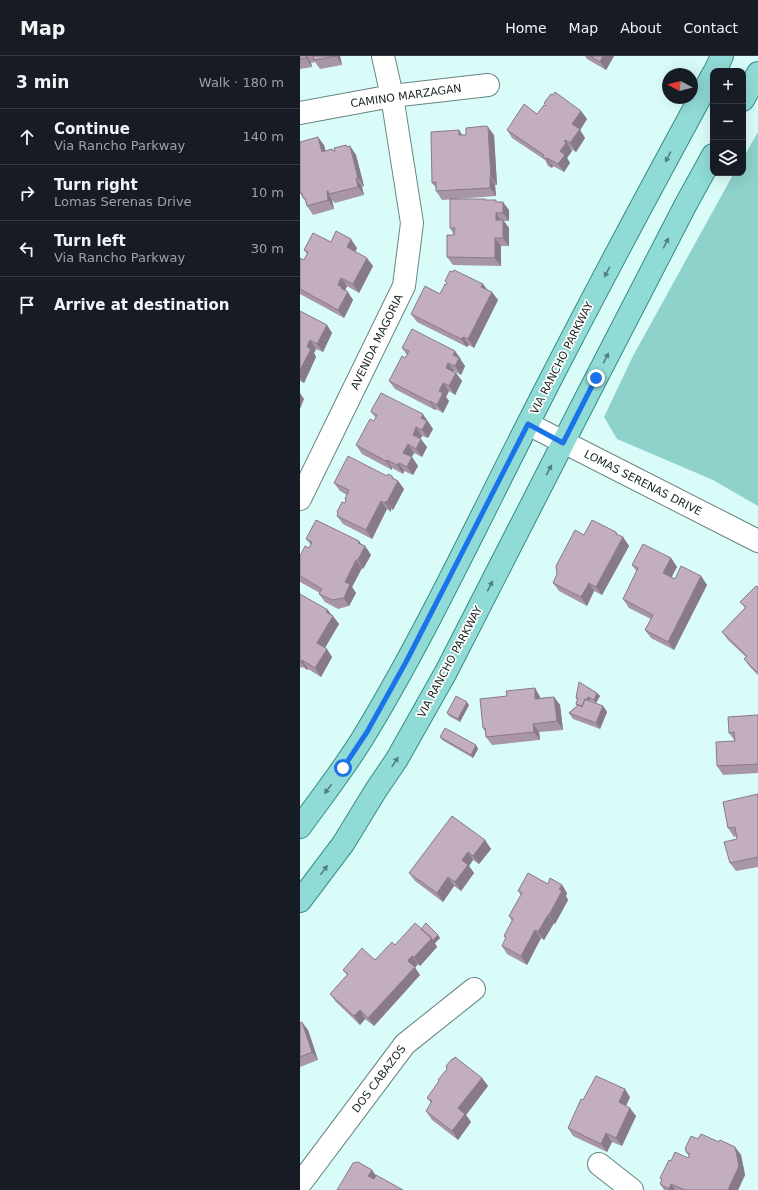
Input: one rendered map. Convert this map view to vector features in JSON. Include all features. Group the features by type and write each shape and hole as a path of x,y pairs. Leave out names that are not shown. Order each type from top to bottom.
{"main road":[{"path":"716,68 722,56"},
{"path":"746,95 758,73"},
{"name":"VIA RANCHO PARKWAY","path":"300,826 343,768 367,732 406,662 641,207 710,80"},
{"name":"VIA RANCHO PARKWAY","path":"300,902 343,844 397,759 446,672 686,204 710,160"}],"street":[{"name":"AVENIDA MAGORIA","path":"300,499 404,286 412,222 392,96 383,56"},
{"name":"CAMINO MARZAGAN","path":"300,113 392,96 488,85"},
{"name":"LOMAS SERENAS DRIVE","path":"528,424 758,541"},
{"name":"DOS CABAZOS","path":"300,1184 405,1044 474,988"},
{"path":"599,1164 632,1190"}],"shaded area":[{"path":"758,132 758,506 713,480 617,439 604,417 633,356 732,176 746,176 746,153"}],"building":[{"path":"300,56 306,56 306,58 300,59"},
{"path":"313,56 336,56 314,60"},
{"path":"590,56 603,56 600,62"},
{"path":"555,92 581,111 572,124 580,129 570,143 565,140 564,141 566,143 560,151 565,155 558,164 543,157 544,155 507,130 524,104 537,114 544,105 546,105 544,103 551,94 553,95"},
{"path":"488,127 491,177 490,188 436,191 436,182 432,183 431,132 459,130 459,135 466,135 466,128"},
{"path":"318,137 322,152 332,149 335,151 334,148 346,145 347,147 350,146 358,178 356,178 358,187 329,194 327,191 328,200 307,206 305,198 303,198 302,193 300,193 300,142"},
{"path":"450,199 485,199 503,202 503,213 496,213 496,220 503,220 503,238 495,238 495,258 447,257 447,235 454,235 455,228 450,228"},
{"path":"336,231 351,239 347,247 367,258 353,284 341,278 338,285 348,292 338,310 300,289 300,258 304,260 308,252 304,250 313,233 331,242"},
{"path":"454,270 483,284 481,287 492,292 468,339 463,337 461,339 411,314 425,286 440,294 447,283 445,281 450,271 453,272"},
{"path":"300,311 327,325 317,344 310,340 307,347 311,349 300,370"},
{"path":"412,329 455,351 453,355 459,358 455,366 448,363 446,368 456,373 449,386 443,383 439,391 443,393 437,405 389,381 402,356 405,358 409,351 402,348"},
{"path":"381,393 423,414 421,418 427,421 422,430 416,427 413,435 421,439 416,449 408,444 403,453 412,457 407,467 399,463 397,465 387,460 386,461 356,445 370,419 374,421 377,415 371,412"},
{"path":"348,456 387,476 388,474 392,476 392,478 398,481 387,502 386,501 385,503 381,501 366,530 337,516 337,512 342,502 345,503 349,490 334,483"},
{"path":"316,520 359,541 358,543 365,546 345,582 350,584 344,598 332,600 319,594 322,589 300,576 300,556 305,546 309,548 312,542 306,539"},
{"path":"592,520 623,537 596,587 589,583 581,597 553,583 557,574 556,566 575,530 584,535"},
{"path":"643,544 671,558 663,573 675,579 681,566 701,576 668,642 645,630 653,615 623,599 638,568 632,565"},
{"path":"756,586 758,587 758,673 744,659 747,656 722,632 746,607 740,602"},
{"path":"300,594 328,610 326,612 333,616 317,643 327,649 315,668 302,660 301,662 300,661"},
{"path":"579,682 597,693 594,700 588,697 587,700 585,699 582,706 576,704"},
{"path":"535,688 535,699 554,697 557,721 533,724 534,732 486,737 485,728 483,728 480,699 507,696 506,691"},
{"path":"456,696 467,702 458,719 447,713"},
{"path":"585,699 603,706 596,723 569,713 578,705 582,707"},
{"path":"758,715 758,764 717,766 716,742 735,741 734,732 729,733 728,717"},
{"path":"445,728 476,745 471,755 440,737"},
{"path":"758,794 758,857 730,863 724,842 737,839 735,827 728,828 723,802"},
{"path":"452,816 485,840 473,856 468,852 462,860 468,865 455,882 448,877 437,893 409,873"},
{"path":"528,873 548,884 550,878 562,885 559,889 562,891 538,932 535,930 521,956 502,946 506,937 504,936 513,919 509,916 522,893 518,891"},
{"path":"415,923 432,938 414,957 412,956 409,959 408,961 415,967 368,1018 360,1010 354,1016 330,994 348,974 343,970 362,948 375,960 392,942 395,945"},
{"path":"426,923 438,935 433,940 421,929"},
{"path":"302,1022 312,1052 300,1057 300,1023"},
{"path":"455,1057 482,1078 458,1108 465,1114 452,1131 426,1111 432,1101 427,1098 447,1069 446,1066"},
{"path":"596,1076 625,1089 619,1102 630,1108 616,1138 606,1133 601,1144 568,1128 581,1099 583,1100"},
{"path":"701,1134 735,1147 739,1166 728,1190 685,1190 671,1184 669,1189 660,1184 662,1179 660,1178 675,1152 688,1158 690,1154 686,1152 685,1149 691,1136 698,1139"},
{"path":"358,1162 372,1170 368,1176 374,1179 376,1175 403,1190 337,1190 353,1163"}],"route":[{"path":"343,768 367,732 406,662 528,424 563,443 596,378"}]}
